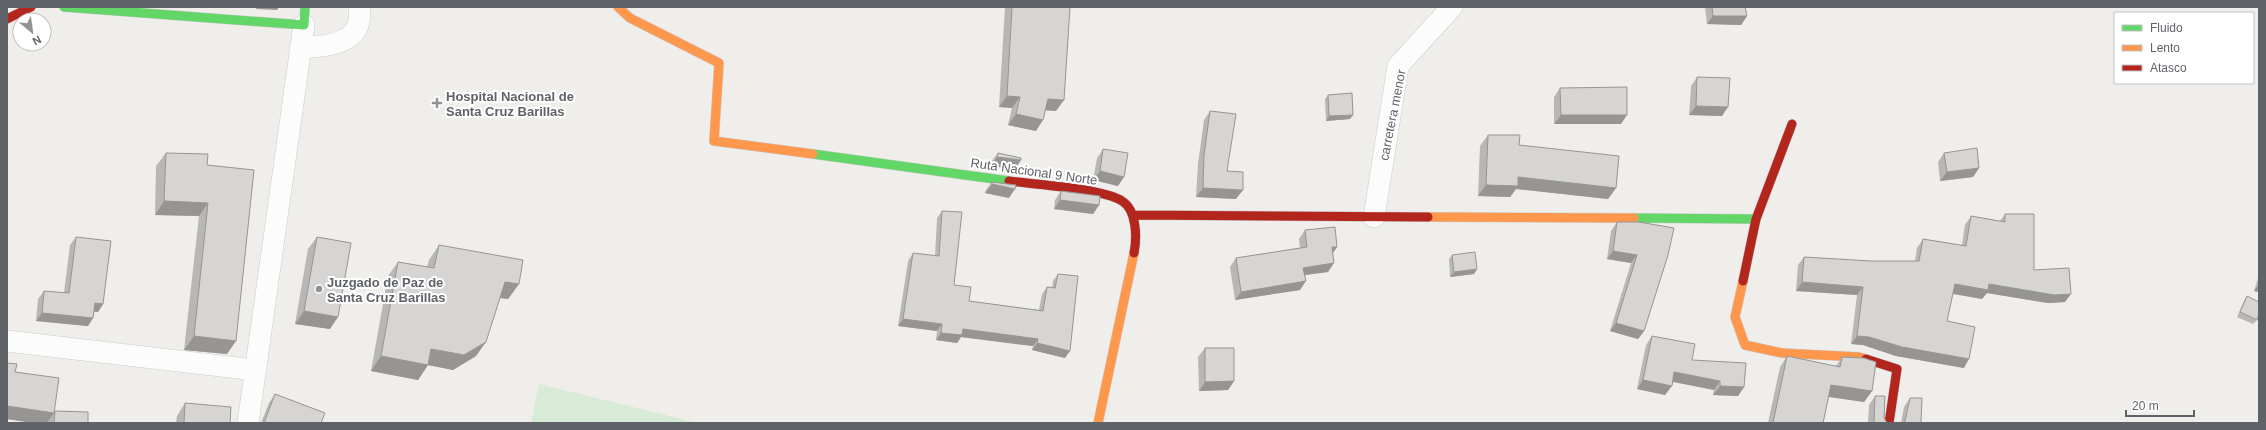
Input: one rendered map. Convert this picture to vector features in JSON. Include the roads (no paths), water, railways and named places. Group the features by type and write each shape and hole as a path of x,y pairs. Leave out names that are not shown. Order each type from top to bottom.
{"street":[{"path":"7,19 31,7"},
{"path":"64,7 304,16 248,423"},
{"path":"300,48 340,43 346,39 357,29 361,17 359,7"},
{"name":"Ruta Nacional 9 Norte","path":"618,7 630,18 719,63 714,141 1105,194 1123,201 1133,215"},
{"name":"carretera menor","path":"1374,216 1398,66 1452,7"},
{"path":"1792,124 1756,219 1735,317 1745,345 1782,353 1859,357 1897,369 1889,423"},
{"path":"1098,423 1135,246 1133,215 1756,219"},
{"path":"7,341 256,370"}],"place":[{"name":"Hospital Nacional de Santa Cruz Barillas","path":"437,103"},
{"name":"Juzgado de Paz de Santa Cruz Barillas","path":"319,289"}]}
